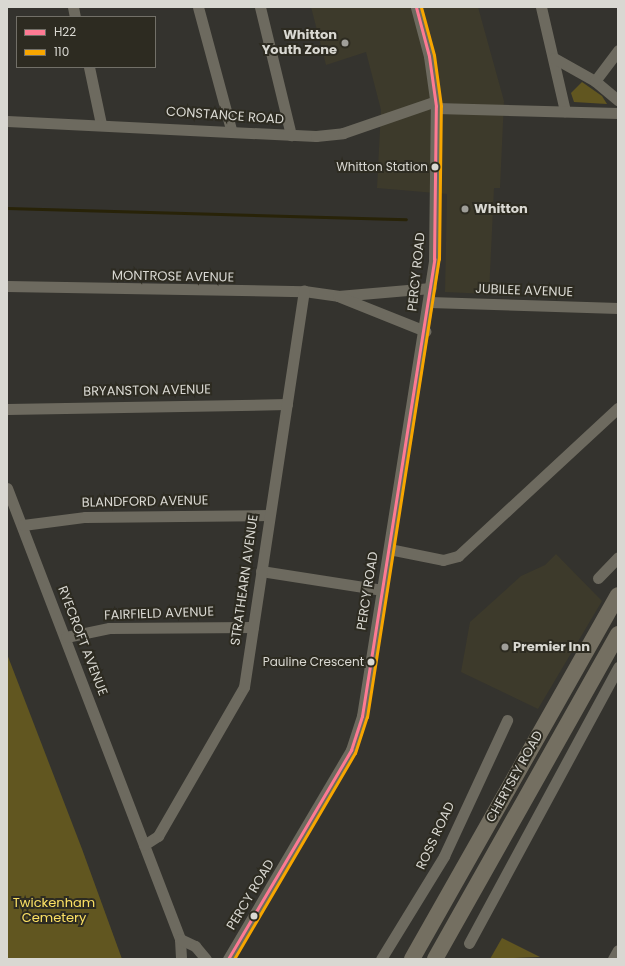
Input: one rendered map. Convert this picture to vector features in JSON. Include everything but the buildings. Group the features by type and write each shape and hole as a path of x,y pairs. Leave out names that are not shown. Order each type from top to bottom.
{"highway":[{"name":"CHERTSEY ROAD","path":"412,959 618,595"},
{"name":"CHERTSEY ROAD","path":"435,959 618,634"}],"street":[{"path":"198,7 231,129"},
{"path":"260,7 291,135"},
{"name":"PERCY ROAD","path":"228,959 351,750 362,716 431,288 437,194 436,104 416,7"},
{"path":"541,7 565,111"},
{"path":"594,81 618,50"},
{"path":"554,58 594,81 618,100"},
{"path":"89,68 101,124"},
{"path":"436,104 618,113"},
{"name":"CONSTANCE ROAD","path":"7,121 231,129 291,135 343,133 436,104"},
{"name":"MONTROSE AVENUE","path":"7,286 304,291 338,296 431,288"},
{"name":"STRATHEARN AVENUE","path":"144,845 158,836 244,687 304,291"},
{"name":"MONTROSE AVENUE","path":"338,296 425,331"},
{"name":"JUBILEE AVENUE","path":"428,302 618,308"},
{"name":"BRYANSTON AVENUE","path":"7,409 287,404"},
{"path":"389,549 443,560 458,556 618,408"},
{"name":"RYECROFT AVENUE","path":"7,488 23,525 66,637 180,939 181,959"},
{"name":"BLANDFORD AVENUE","path":"23,525 85,517 269,515"},
{"path":"598,578 618,557"},
{"path":"261,571 383,590"},
{"name":"FAIRFIELD AVENUE","path":"66,637 109,628 253,627"},
{"path":"468,943 618,667"},
{"name":"ROSS ROAD","path":"381,959 444,856 507,720"},
{"path":"180,939 196,946 206,959"},
{"path":"613,959 618,950"}],"shaded area":[{"path":"311,7 478,7 504,101 500,188 494,188 489,294 445,292 447,194 377,188 381,110 366,52 326,65"},
{"path":"556,554 602,601 538,709 461,672 470,622 521,576 545,565"}],"green space":[{"path":"582,82 602,96 607,104 574,102 571,93"},
{"name":"Twickenham Cemetery","path":"7,654 82,849 122,959 7,959"},
{"path":"502,938 540,957 490,959"}],"waterway":[{"path":"7,208 406,219"}],"transit line":[{"name":"H22","path":"228,959 351,750 362,716 434,259 436,106 429,56 416,7"},
{"name":"110","path":"234,959 355,753 367,717 439,259 441,106 434,55 421,7"}],"place":[{"name":"Whitton Youth Zone","path":"345,43"},
{"name":"Whitton Station","path":"435,167"},
{"name":"Whitton","path":"465,209"},
{"name":"Premier Inn","path":"505,647"},
{"name":"Pauline Crescent","path":"371,662"}]}
